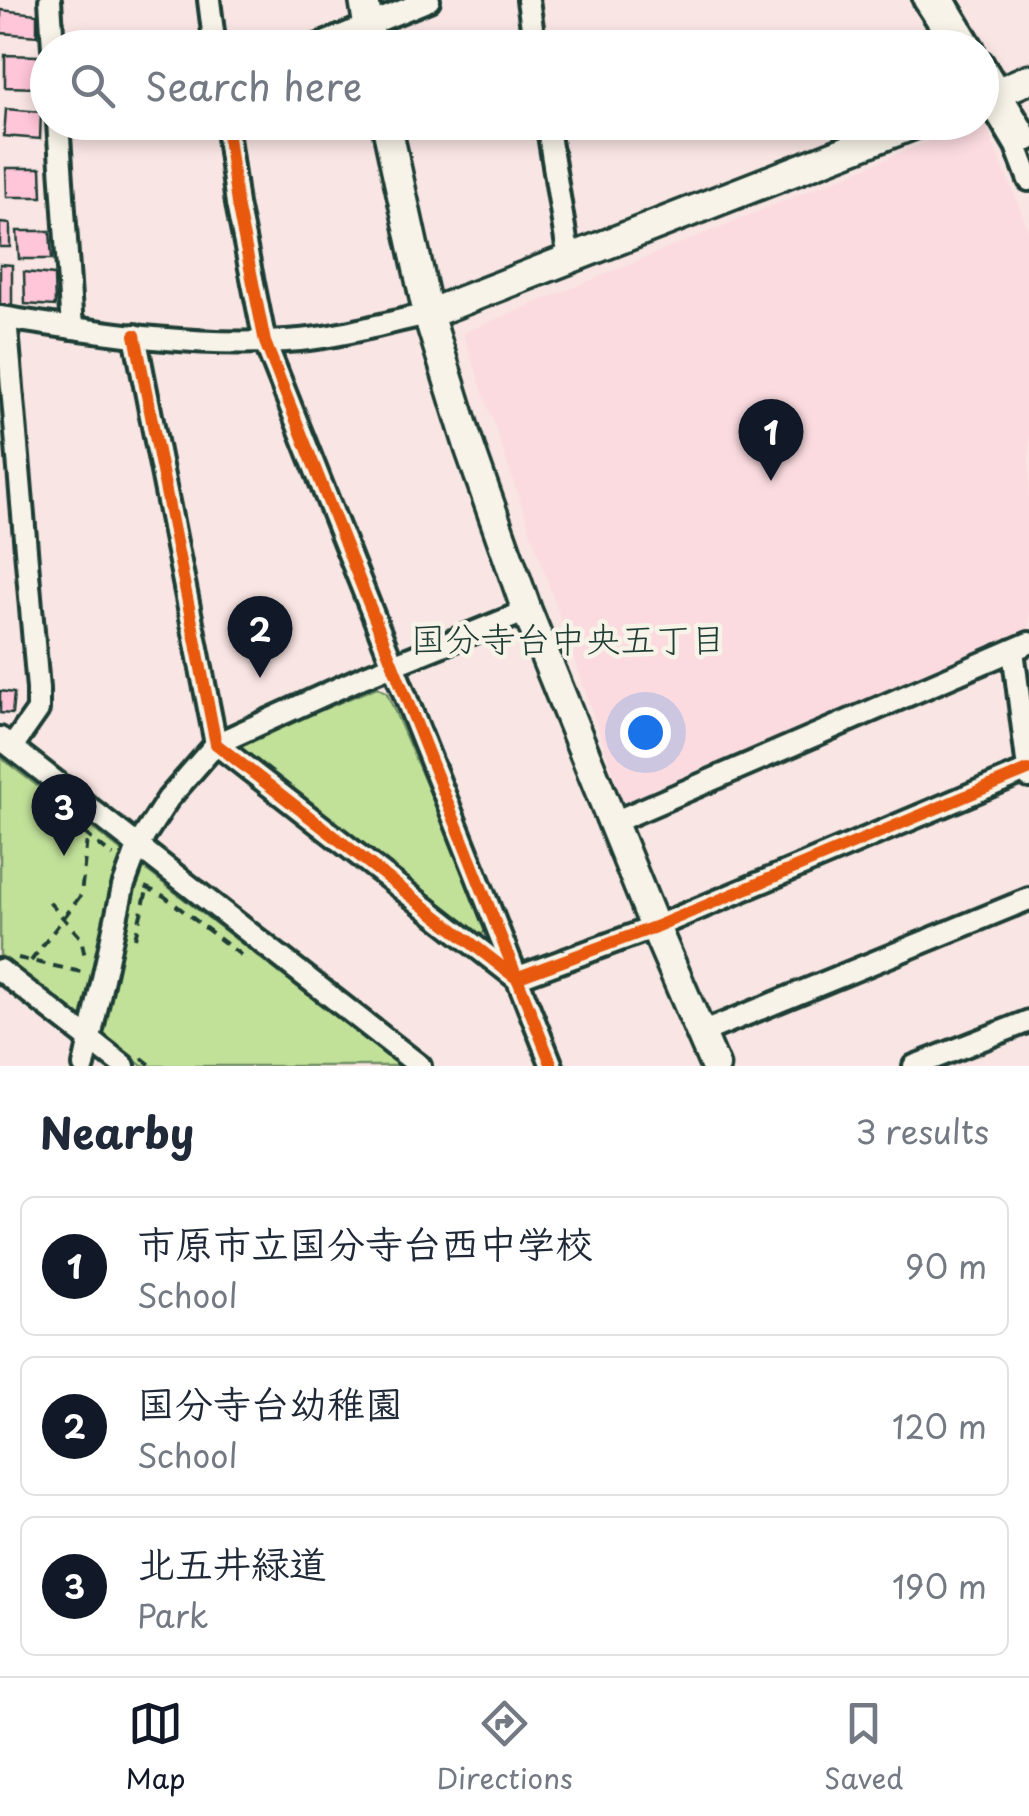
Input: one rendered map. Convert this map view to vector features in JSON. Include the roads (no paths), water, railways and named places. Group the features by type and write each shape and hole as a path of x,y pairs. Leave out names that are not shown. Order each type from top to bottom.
{"street":[{"path":"50,0 52,30"},
{"path":"209,0 213,30"},
{"path":"368,24 428,0"},
{"path":"528,0 532,30"},
{"path":"924,0 943,30"},
{"path":"944,0 962,30"},
{"path":"999,90 1029,80"},
{"path":"999,107 1029,140"},
{"path":"999,116 1029,180"},
{"path":"59,140 72,328"},
{"path":"228,140 264,342 552,1066"},
{"path":"390,140 428,314 470,449 528,612 715,1066"},
{"path":"550,140 569,259"},
{"path":"420,1066 6,743 38,710 38,689 3,318 135,336 306,340 428,314 874,140"},
{"path":"135,336 216,744 516,978"},
{"path":"84,1066 91,1038 95,975 138,844 168,799 216,744 390,666 528,612"},
{"path":"516,978 655,927 1028,774 1021,647 614,822"},
{"path":"702,1033 1029,899"},
{"path":"3,962 124,1066"},
{"path":"914,1066 1029,1020"}],"place":[{"name":"市原市立国分寺台西中学校","path":"771,481"},
{"name":"国分寺台幼稚園","path":"260,678"},
{"name":"北五井緑道","path":"64,856"}],"district":[{"name":"国分寺台中央五丁目","path":"568,640"}]}
